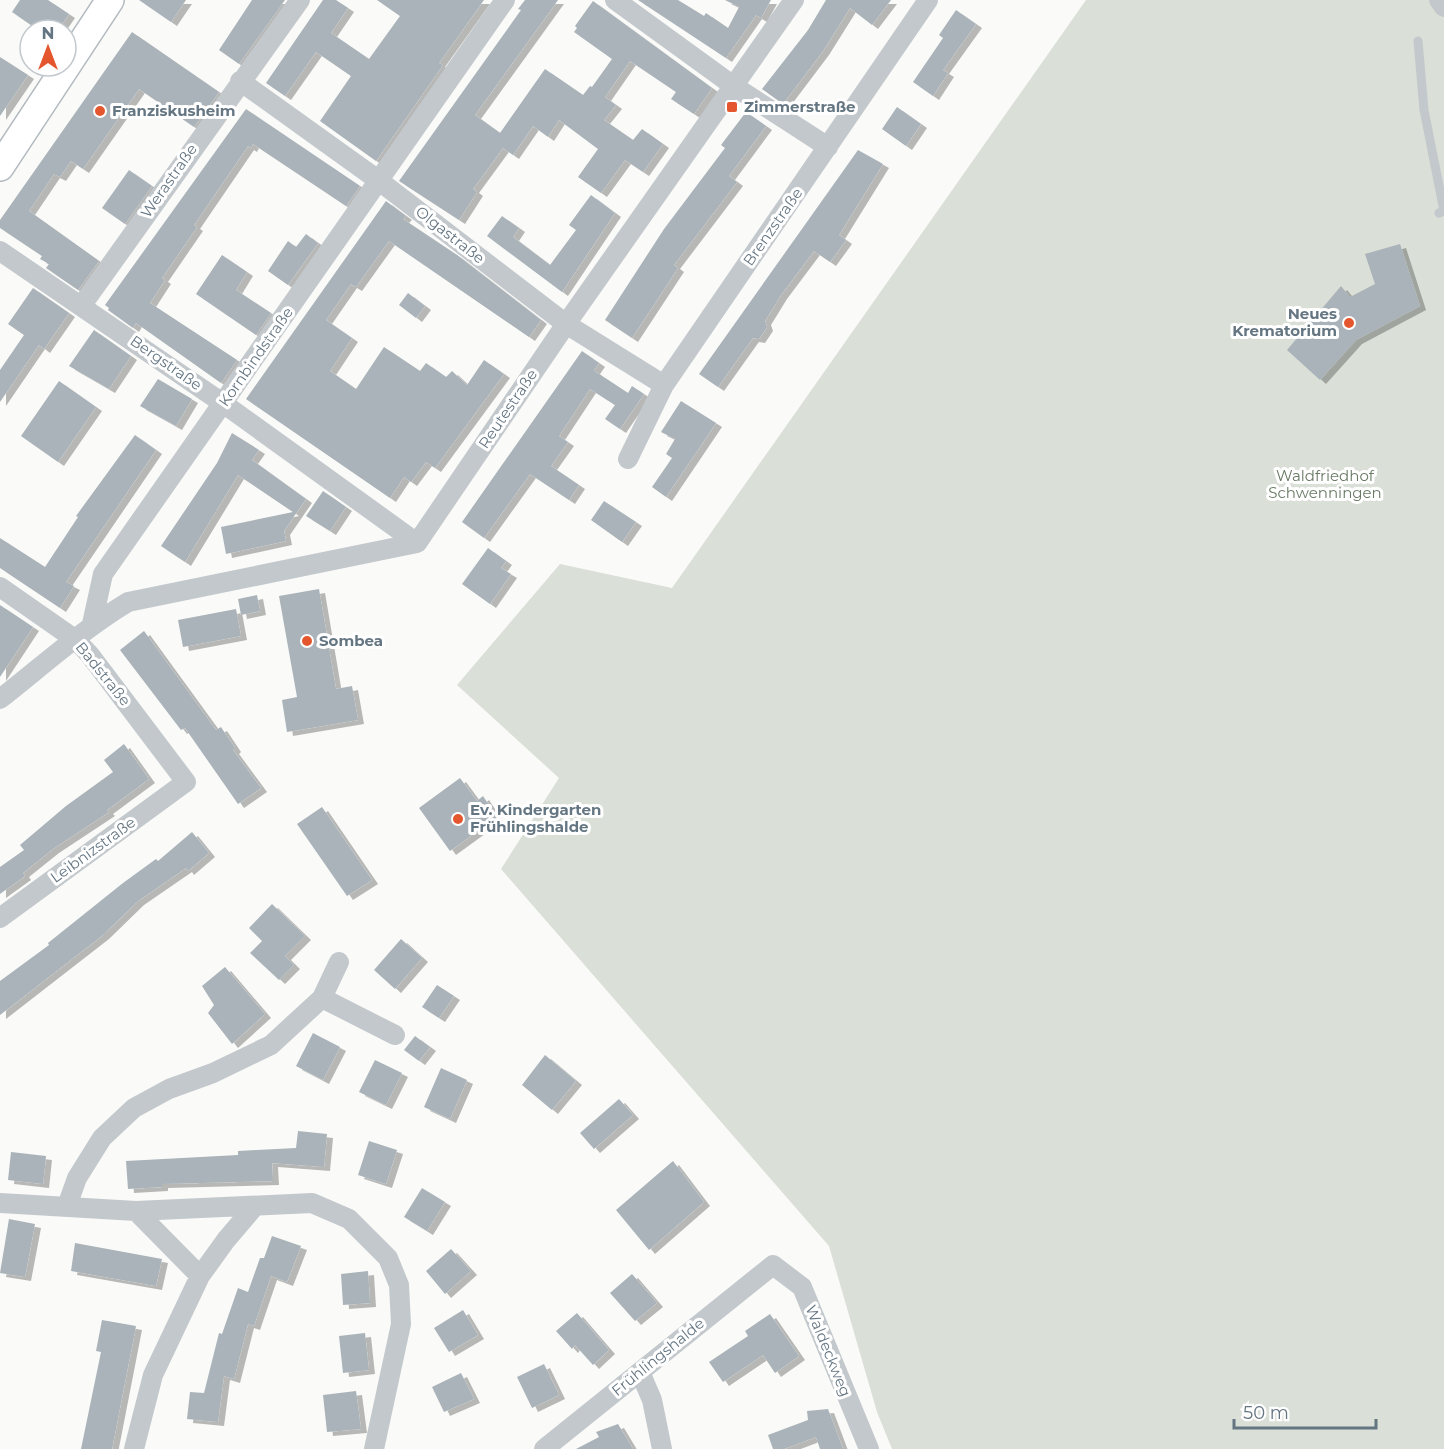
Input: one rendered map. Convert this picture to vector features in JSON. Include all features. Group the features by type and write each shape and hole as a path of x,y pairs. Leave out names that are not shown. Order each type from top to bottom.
{"main road":[{"path":"0,167 110,0"}],"street":[{"name":"Werastraße","path":"82,305 300,0"},
{"name":"Kornbindstraße","path":"92,624 103,574 505,0"},
{"path":"615,0 735,87 828,147"},
{"name":"Reutestraße","path":"417,543 566,324 735,87 794,0"},
{"name":"Brenzstraße","path":"628,459 664,385 928,0"},
{"path":"1439,0 1444,7"},
{"name":"Olgastraße","path":"240,81 378,180 566,324 664,385"},
{"name":"Bergstraße","path":"0,251 224,404 417,543"},
{"path":"0,699 76,640 92,624 128,602 417,543"},
{"name":"Badstraße","path":"0,587 76,640 90,655 186,782"},
{"name":"Leibnizstraße","path":"0,918 186,782"},
{"path":"67,1206 77,1178 102,1138 134,1108 169,1089 213,1073 271,1045 322,998 339,962"},
{"path":"322,998 395,1035"},
{"path":"0,1203 136,1211 312,1203 349,1219 388,1258 399,1285 401,1324 374,1449"},
{"path":"134,1449 153,1376 200,1275 255,1206"},
{"path":"136,1211 200,1275"},
{"name":"Frühlingshalde","path":"544,1449 773,1265"},
{"name":"Waldeckweg","path":"773,1265 802,1287 868,1449"},
{"path":"640,1372 652,1400 662,1449"}],"lane":[{"path":"1418,41 1424,110 1443,211 1439,213"}],"green space":[{"name":"Waldfriedhof Schwenningen","path":"1086,0 1444,0 1444,1449 892,1449 877,1412 829,1246 501,869 559,778 457,685 560,564 672,588"}],"building":[{"path":"20,0 48,0 69,14 66,18 21,18 12,12"},
{"path":"139,0 186,0 171,22"},
{"path":"252,0 285,0 239,64 219,50"},
{"path":"323,0 336,0 348,8 331,33 369,59 400,16 377,0 484,0 439,63 443,65 376,161 320,121 351,76 316,52 285,96 266,83"},
{"path":"525,0 558,0 475,115 500,133 545,69 583,95 590,86 592,87 612,59 574,32 577,28 575,26 593,1 712,88 694,114 671,99 676,92 630,61 605,97 616,105 604,120 633,140 642,129 663,144 643,172 625,160 601,193 578,177 598,149 559,120 548,137 533,126 513,155 503,148 473,189 477,192 459,220 399,181 521,10 518,9"},
{"path":"638,0 678,0 704,16 706,13 728,28 739,7 725,0 771,0 761,18 756,15 726,58"},
{"path":"826,0 891,0 872,25 850,8 823,51 783,104 762,89 808,30"},
{"path":"956,10 976,24 943,70 948,73 933,96 913,82 943,38 939,35"},
{"name":"Franziskusheim","path":"132,32 219,92 194,127 139,89 83,169 71,161 60,177 54,174 29,211 99,261 78,290 46,268 49,264 40,259 42,256 0,228 0,220"},
{"path":"0,57 18,69 18,78 26,78 0,116"},
{"path":"897,107 921,124 906,146 882,129"},
{"path":"246,109 360,186 346,206 253,144 251,148 248,146 194,225 197,227 162,278 165,280 150,303 237,360 221,383 136,323 133,328 108,310 109,308 105,305"},
{"path":"746,112 766,126 729,176 737,182 674,265 678,268 632,338 605,320 664,229 725,148 721,145"},
{"path":"858,150 883,164 839,235 846,240 830,262 814,251 781,295 765,321 767,327 759,339 753,338 718,387 699,374"},
{"path":"129,170 152,186 125,224 102,208"},
{"path":"591,195 615,213 562,292 487,236 502,216 519,228 513,237 550,265 576,230 569,225"},
{"path":"386,201 406,216 403,219 457,255 541,320 529,337 389,241 356,287 351,284 326,320 352,338 330,371 356,389 384,347 420,371 426,363 446,377 452,371 467,385 484,360 504,374 435,468 426,462 411,482 404,477 390,498 246,399"},
{"path":"306,234 318,243 288,285 268,271 288,241 296,247"},
{"name":"Neues Krematorium","path":"1400,244 1420,306 1356,340 1320,380 1287,350 1341,286 1350,297 1375,284 1365,254"},
{"path":"222,255 247,272 236,290 271,313 256,335 196,294"},
{"path":"33,288 69,313 44,349 39,345 0,402 0,370 24,335 8,324"},
{"path":"408,293 425,306 416,318 399,305"},
{"path":"94,330 131,356 109,389 69,366"},
{"path":"582,351 599,363 594,370 596,372 628,393 632,386 644,394 620,429 605,419 615,405 590,389 559,436 568,442 551,466 579,485 569,500 530,474 484,538 462,522"},
{"path":"158,379 192,399 176,426 140,406"},
{"path":"59,381 96,407 58,462 21,436"},
{"path":"681,401 716,423 666,497 652,487 672,458 666,454 675,439 661,432"},
{"path":"232,433 259,450 252,460 306,499 284,531 286,541 226,554 221,527 293,512 238,475 185,562 161,546 217,463"},
{"path":"135,435 156,450 66,582 74,586 60,608 0,568 0,538 45,567 78,517 76,516"},
{"path":"323,491 346,507 330,531 306,516"},
{"path":"604,501 636,522 622,542 591,520"},
{"path":"488,548 506,561 501,568 511,574 490,604 462,584"},
{"name":"Sombea","path":"319,589 336,689 352,686 358,720 287,732 282,700 297,697 279,596"},
{"path":"257,595 260,611 241,615 238,599"},
{"path":"0,605 33,627 0,677"},
{"path":"236,609 241,636 183,647 178,620"},
{"path":"144,631 216,730 221,727 235,748 233,750 261,788 238,804 185,728 181,730 120,650"},
{"path":"124,744 149,779 107,810 109,812 53,849 23,873 25,876 0,894 0,867 24,850 20,845 66,806 113,772 104,760"},
{"path":"460,778 477,801 483,796 497,817 450,851 419,808"},
{"path":"322,807 372,880 347,896 297,824"},
{"path":"192,832 209,853 188,871 186,868 138,901 103,935 0,1015 0,981 49,945 48,943 123,883 156,859 158,861"},
{"path":"272,904 305,936 285,956 294,965 279,980 250,953 262,941 249,928"},
{"path":"401,939 422,958 395,989 374,970"},
{"path":"225,967 265,1014 232,1044 208,1013 214,1005 202,986"},
{"path":"437,985 454,996 439,1018 422,1007"},
{"path":"313,1033 340,1047 323,1080 296,1066"},
{"path":"415,1036 430,1047 419,1061 404,1050"},
{"path":"545,1055 576,1081 552,1110 522,1085"},
{"path":"375,1060 402,1073 386,1105 359,1092"},
{"path":"441,1068 467,1080 450,1119 424,1107"},
{"path":"619,1099 633,1115 594,1149 580,1133"},
{"path":"298,1131 327,1134 324,1167 272,1163 273,1181 162,1184 162,1187 128,1189 126,1161 238,1155 238,1151 296,1148"},
{"path":"369,1141 397,1150 386,1184 358,1175"},
{"path":"11,1152 46,1156 43,1184 8,1180"},
{"path":"673,1161 704,1202 649,1250 616,1210"},
{"path":"422,1188 445,1202 427,1231 404,1217"},
{"path":"9,1219 35,1224 25,1277 0,1273"},
{"path":"272,1236 301,1246 287,1282 271,1276 254,1326 248,1324 234,1379 224,1376 218,1422 187,1419 190,1392 204,1393 219,1333 222,1334 238,1288 248,1292 260,1258 264,1258"},
{"path":"75,1243 162,1259 156,1286 71,1271"},
{"path":"451,1249 471,1271 445,1294 426,1271"},
{"path":"368,1271 370,1303 343,1305 341,1274"},
{"path":"632,1274 657,1303 635,1321 610,1293"},
{"path":"463,1310 478,1335 449,1352 434,1328"},
{"path":"577,1313 609,1350 593,1365 575,1345 572,1349 556,1331"},
{"path":"770,1314 799,1356 775,1373 763,1355 723,1382 709,1362 748,1336 745,1331"},
{"path":"102,1320 136,1326 112,1449 81,1449 101,1352 96,1351"},
{"path":"365,1333 369,1370 343,1373 339,1336"},
{"path":"544,1364 559,1395 532,1408 517,1377"},
{"path":"461,1373 474,1399 444,1412 432,1387"},
{"path":"356,1391 361,1429 327,1432 323,1395"},
{"path":"828,1409 843,1449 820,1449 816,1437 784,1449 773,1449 768,1435 808,1420 807,1411"},
{"path":"618,1424 633,1449 576,1449 599,1437 596,1432"}],"place":[{"name":"Zimmerstraße","path":"732,107"},
{"name":"Franziskusheim","path":"100,111"},
{"name":"Neues Krematorium","path":"1349,323"},
{"name":"Sombea","path":"307,641"},
{"name":"Ev. Kindergarten Frühlingshalde","path":"458,819"}]}
